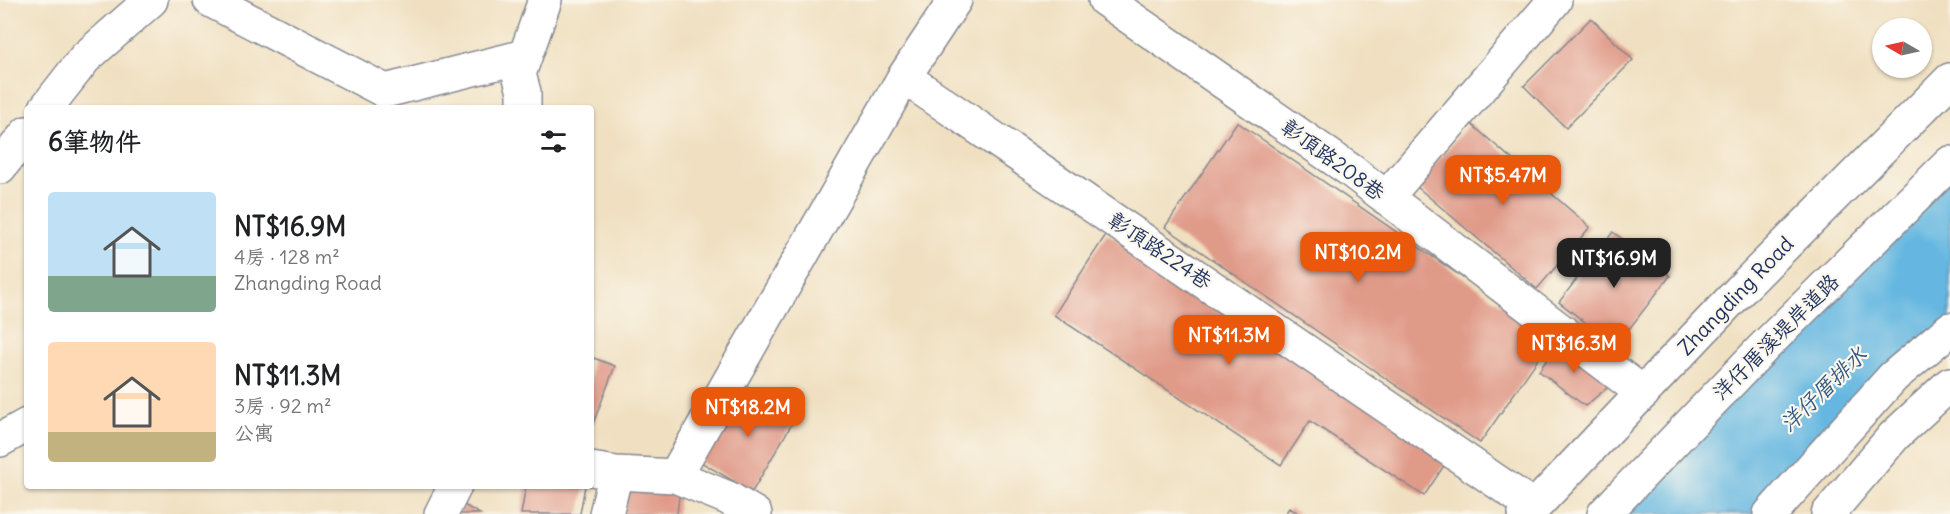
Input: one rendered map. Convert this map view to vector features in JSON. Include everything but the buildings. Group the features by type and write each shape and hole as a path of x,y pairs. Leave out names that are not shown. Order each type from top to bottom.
{"street":[{"path":"48,105 85,58 151,0"},
{"path":"210,0 385,91 404,97 525,56"},
{"path":"524,105 524,92 519,74 545,0"},
{"path":"675,476 904,77 955,0"},
{"name":"彰頂路208巷","path":"1105,0 1350,170 1643,393"},
{"path":"1386,198 1556,0"},
{"name":"彰頂路224巷","path":"904,77 1530,510"},
{"name":"Zhangding Road","path":"1530,510 1746,284 1950,80"},
{"path":"0,167 24,136"},
{"name":"洋仔厝溪堤岸道路","path":"1604,514 1764,347 1950,163"},
{"path":"1770,514 1893,377 1950,329"},
{"path":"1828,514 1894,436 1950,384"},
{"path":"0,440 24,427"},
{"path":"606,514 603,471 675,476 728,498 755,514"},
{"path":"441,514 453,489"}],"water":[{"name":"洋仔厝排水","path":"1950,179 1950,322 1782,514 1615,514"}]}
